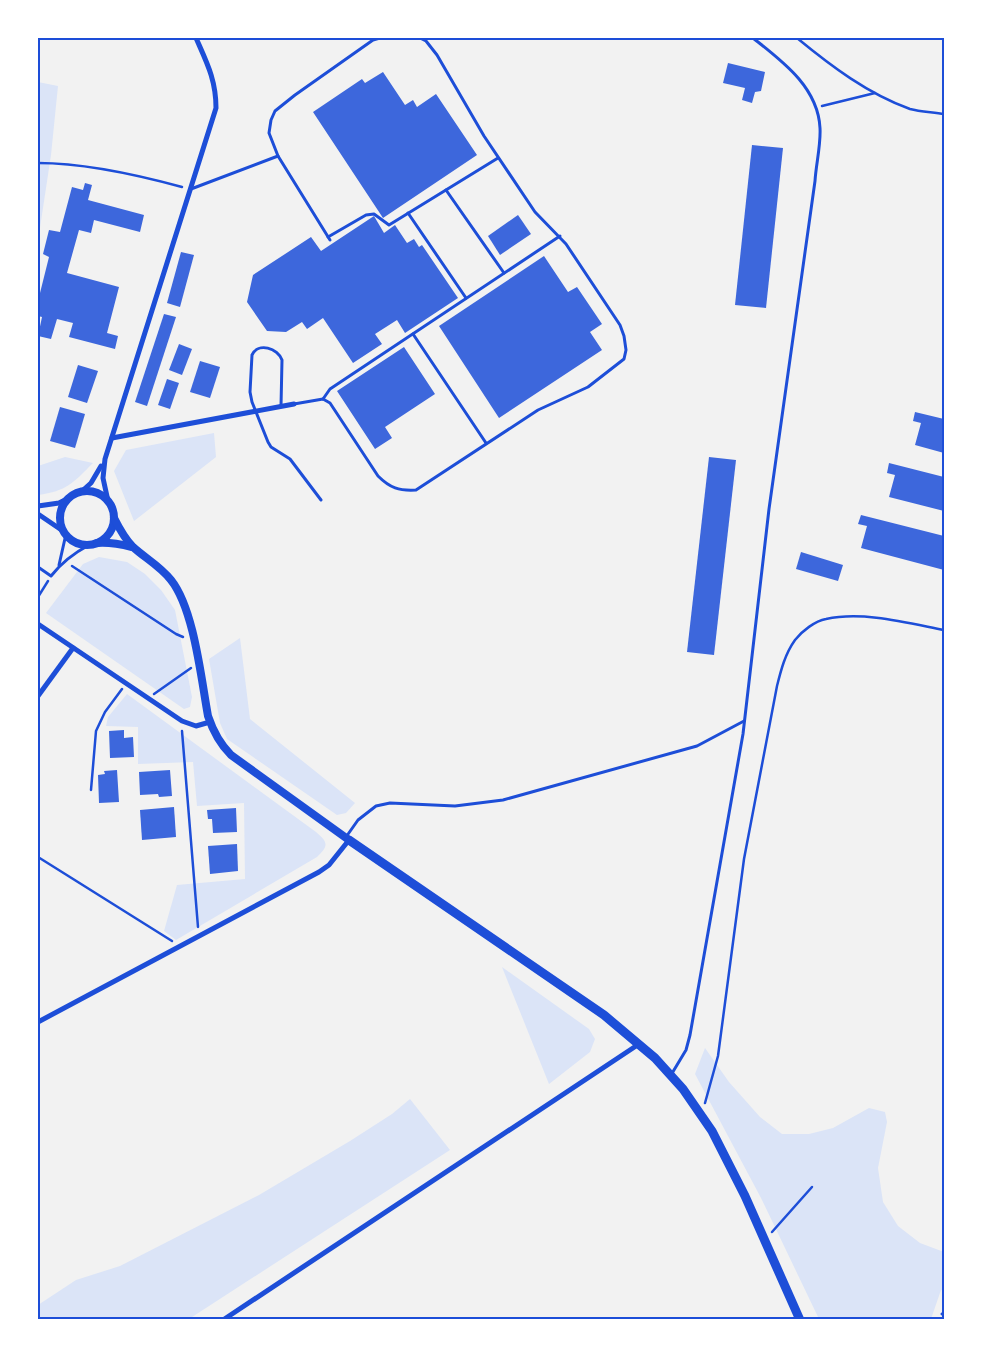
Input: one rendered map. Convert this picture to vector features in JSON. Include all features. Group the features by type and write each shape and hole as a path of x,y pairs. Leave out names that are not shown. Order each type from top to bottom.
{"main road":[{"path":"348,839 604,1015 639,1044 671,1076 702,1114 732,1169 800,1320"}],"street":[{"path":"38,506 59,503 80,492 91,483 105,459 216,108 216,91 213,76 196,38"},
{"path":"112,438 294,404"},
{"path":"38,1022 319,872 329,865 348,839 231,755 216,737 210,722 194,641 181,595 160,568 134,548 120,530 108,502 103,478 105,459"},
{"path":"80,492 96,492 108,502"},
{"path":"64,532 60,522 60,513 63,505 69,498"},
{"path":"38,514 76,542 91,544 106,542 134,548"},
{"path":"91,544 101,540 108,534 114,518"},
{"path":"38,624 182,721 196,726 210,722"},
{"path":"38,696 73,648"},
{"path":"223,1320 639,1044"}],"lane":[{"path":"380,38 373,40 295,95 275,111 271,120 269,133 278,156 329,238 366,215 374,214 388,225 498,158"},
{"path":"294,404 323,399 330,403 378,476 386,485 406,491 416,490 538,410 588,387 624,359 626,350 620,325 560,236 535,212 498,158 437,55 426,41 420,38"},
{"path":"671,1076 686,1050 690,1035 744,721 769,509 815,181 820,128 816,107 810,94 799,79 754,38"},
{"path":"191,189 278,156"},
{"path":"446,190 504,273"},
{"path":"408,213 466,298"},
{"path":"323,399 330,389 560,236"},
{"path":"413,334 486,444"},
{"path":"281,406 281,355 278,351 269,348 258,348 252,355 250,392 255,411 271,447 290,459 321,500"},
{"path":"59,566 64,532"},
{"path":"38,567 52,576 64,561 91,544"},
{"path":"348,839 358,820 376,806 390,803 455,806 503,800 697,746 744,721"}],"path":[{"path":"797,38 824,60 866,88 912,109 944,114"},
{"path":"816,107 876,93"},
{"path":"38,163 55,163 123,173 191,189"},
{"path":"64,561 176,634 194,641"},
{"path":"38,597 52,576"},
{"path":"702,1114 718,1056 744,859 784,658 796,639 812,625 825,619 850,617 896,620 944,630"},
{"path":"148,698 198,663"},
{"path":"91,790 96,731 105,712 126,683"},
{"path":"182,721 198,936"},
{"path":"38,857 179,946"},
{"path":"765,1240 812,1187"}],"shaded area":[{"path":"38,82 58,86 51,155 38,241"},
{"path":"214,433 216,457 134,521 114,471 126,450"},
{"path":"65,457 93,463 69,485 56,491 38,495 38,466"},
{"path":"99,557 127,562 145,574 161,590 175,610 192,697 190,707 184,709 46,613 83,564"},
{"path":"240,638 250,719 355,803 346,813 337,815 227,739 220,723 209,659"},
{"path":"127,694 316,832 325,841 324,850 317,857 176,940 164,931 177,885 245,879 244,803 197,806 193,762 138,764 138,727 106,726 108,717"},
{"path":"502,967 589,1029 595,1039 590,1052 549,1084"},
{"path":"705,1048 729,1082 760,1117 782,1134 809,1134 833,1128 869,1108 885,1112 887,1122 878,1168 883,1202 898,1226 920,1243 944,1252 944,1291 941,1290 931,1319 819,1319 761,1198 695,1074"},
{"path":"410,1099 450,1150 189,1319 41,1320 38,1314 38,1305 76,1280 120,1266 259,1195 350,1141 392,1114"}],"building":[{"path":"728,63 765,72 761,91 755,92 752,103 742,100 745,88 723,83"},
{"path":"383,72 405,105 413,100 417,107 436,94 477,155 383,218 313,112 362,79 365,83"},
{"path":"752,145 783,148 766,308 735,305"},
{"path":"85,183 92,185 88,200 144,215 140,232 94,220 91,233 79,230 67,273 119,287 107,333 118,336 115,349 69,337 73,323 57,319 51,339 38,336 42,317 38,316 38,301 49,257 43,254 49,230 60,232 72,187 83,190"},
{"path":"518,215 531,234 500,255 488,236"},
{"path":"374,216 384,233 395,225 407,243 414,239 419,247 422,245 458,298 405,333 397,320 375,334 382,344 353,363 323,318 307,329 302,322 286,332 267,331 247,302 253,275 311,237 321,251"},
{"path":"181,252 194,255 180,307 167,303"},
{"path":"544,256 568,292 577,287 602,324 590,332 602,350 499,418 439,326"},
{"path":"164,314 176,317 147,406 135,402"},
{"path":"179,344 192,349 182,375 169,370"},
{"path":"404,347 435,394 385,427 392,438 375,449 337,391"},
{"path":"200,361 220,367 210,398 190,392"},
{"path":"78,365 98,371 87,403 68,397"},
{"path":"167,379 179,383 170,409 158,405"},
{"path":"60,407 85,414 75,448 50,441"},
{"path":"915,412 944,419 944,453 915,445 921,423 913,421"},
{"path":"709,457 736,460 714,655 687,652"},
{"path":"889,463 944,477 944,511 889,497 895,475 887,473"},
{"path":"861,515 944,536 944,570 861,548 867,526 858,524"},
{"path":"801,552 843,565 838,581 796,569"},
{"path":"124,730 124,738 133,737 134,757 110,758 109,731"},
{"path":"117,770 119,802 99,803 98,775 105,774 104,771"},
{"path":"170,770 172,796 159,797 158,794 140,795 139,772"},
{"path":"174,807 176,837 142,840 140,810"},
{"path":"236,808 237,832 213,833 212,819 208,819 207,810"},
{"path":"237,844 238,871 210,874 208,846"}]}
